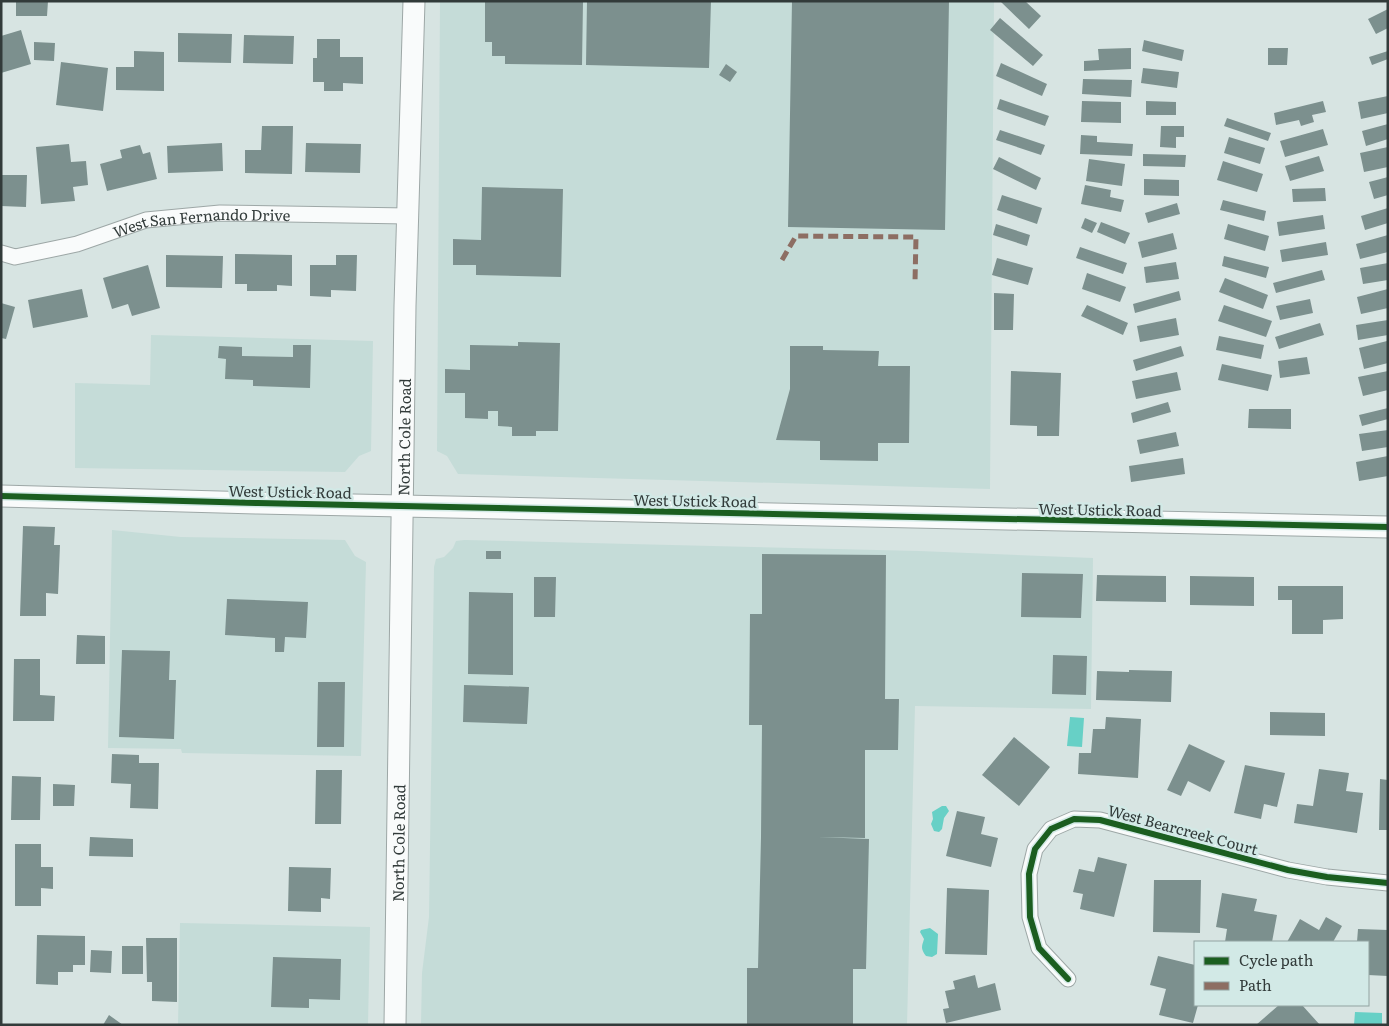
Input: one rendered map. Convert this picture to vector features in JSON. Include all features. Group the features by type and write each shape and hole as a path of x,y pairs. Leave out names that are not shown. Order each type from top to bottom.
{"main road":[{"name":"North Cole Road","path":"395,1025 405,306 414,1"},
{"name":"West Ustick Road","path":"1,496 1388,527"}],"street":[{"name":"West San Fernando Drive","path":"1,253 15,257 76,244 146,220 220,213 408,216"},
{"name":"West Bearcreek Court","path":"1068,979 1040,948 1030,917 1029,874 1035,849 1052,829 1074,819 1100,820 1288,870 1327,877 1388,882"}],"shaded area":[{"path":"440,1 994,1 990,489 458,474 447,456 437,451"},
{"path":"151,335 373,341 371,451 359,456 345,472 75,468 75,383 150,385"},
{"path":"112,530 181,537 345,540 355,556 366,562 361,756 182,753 181,749 108,748"},
{"path":"456,541 919,551 1093,558 1091,709 915,706 907,1025 421,1025 422,973 429,917 434,567 436,559 444,557 453,548"},
{"path":"180,923 370,927 368,1025 178,1025"}],"water":[{"path":"1070,717 1084,718 1082,747 1067,746"},
{"path":"942,806 946,806 949,811 944,818 942,829 939,832 934,831 931,824 933,819 932,812"},
{"path":"930,928 938,934 937,954 932,957 926,956 923,951 924,939 920,932"},
{"path":"1355,1012 1382,1013 1382,1025 1354,1025"}],"building":[{"path":"16,1 48,1 47,16 16,16"},
{"path":"485,1 583,1 582,65 505,64 505,56 492,56 492,42 485,42"},
{"path":"587,1 711,1 709,68 586,65"},
{"path":"792,1 949,1 945,230 788,227"},
{"path":"1000,1 1025,1 1041,16 1029,29"},
{"path":"1388,9 1388,28 1376,34 1368,19"},
{"path":"1000,18 1043,55 1033,66 990,30"},
{"path":"21,30 31,64 1,73 1,36"},
{"path":"178,33 232,34 231,63 178,62"},
{"path":"244,35 294,36 293,64 243,63"},
{"path":"317,39 340,39 340,57 363,57 363,84 343,83 343,91 324,91 324,82 313,82 313,58 317,58"},
{"path":"1144,40 1184,50 1182,61 1142,51"},
{"path":"34,42 55,43 54,61 34,60"},
{"path":"1131,48 1131,69 1084,71 1084,61 1099,60 1098,49"},
{"path":"1268,48 1288,48 1287,65 1268,65"},
{"path":"134,51 164,52 164,91 116,90 116,67 134,67"},
{"path":"1388,51 1388,59 1372,65 1369,57"},
{"path":"61,62 108,68 103,111 56,105"},
{"path":"1001,63 1047,84 1042,96 996,76"},
{"path":"726,64 737,72 730,82 719,75"},
{"path":"1143,68 1179,72 1177,88 1141,83"},
{"path":"1083,79 1132,80 1131,97 1082,94"},
{"path":"1388,96 1388,113 1361,119 1358,102"},
{"path":"1000,99 1049,116 1045,126 997,109"},
{"path":"1082,101 1121,102 1121,123 1081,122"},
{"path":"1146,101 1176,102 1176,115 1146,115"},
{"path":"1323,101 1326,112 1312,115 1314,122 1301,126 1299,120 1276,125 1274,113"},
{"path":"1227,118 1271,133 1268,141 1224,126"},
{"path":"1388,124 1388,139 1366,146 1362,131"},
{"path":"262,126 293,126 292,174 245,173 245,150 261,150"},
{"path":"1161,126 1184,126 1184,137 1176,137 1176,148 1160,147"},
{"path":"1323,129 1328,145 1285,157 1280,141"},
{"path":"1000,130 1045,145 1041,155 996,140"},
{"path":"1081,135 1097,136 1097,142 1133,144 1132,156 1080,154"},
{"path":"1229,137 1265,148 1260,164 1224,153"},
{"path":"222,143 223,171 168,173 167,146"},
{"path":"306,143 361,144 360,173 305,172"},
{"path":"69,144 71,162 86,161 88,185 73,187 75,201 41,204 36,147"},
{"path":"140,145 143,154 150,152 157,179 107,191 100,164 122,158 120,150"},
{"path":"1388,147 1388,167 1364,172 1360,153"},
{"path":"1143,154 1186,155 1185,167 1143,166"},
{"path":"1319,156 1324,171 1290,181 1285,166"},
{"path":"999,157 1041,178 1036,190 993,169"},
{"path":"1089,159 1125,164 1122,186 1086,181"},
{"path":"1223,161 1263,174 1257,192 1217,180"},
{"path":"1,175 27,175 26,207 1,206"},
{"path":"1388,177 1388,195 1374,199 1369,182"},
{"path":"1144,179 1179,180 1179,196 1144,195"},
{"path":"1085,185 1111,190 1110,197 1124,200 1121,212 1081,204"},
{"path":"482,187 563,189 561,277 476,275 476,265 453,265 453,239 481,240"},
{"path":"1325,188 1326,201 1293,202 1292,189"},
{"path":"1002,195 1042,208 1037,224 997,210"},
{"path":"1223,200 1266,211 1264,221 1220,210"},
{"path":"1177,203 1180,214 1148,223 1145,213"},
{"path":"1388,208 1388,223 1365,230 1361,216"},
{"path":"1323,215 1325,229 1279,236 1277,222"},
{"path":"1085,218 1097,223 1092,233 1081,228"},
{"path":"1101,222 1130,233 1125,244 1097,232"},
{"path":"996,224 1030,235 1027,246 993,235"},
{"path":"1228,224 1269,236 1265,251 1224,239"},
{"path":"1173,233 1177,249 1142,258 1138,242"},
{"path":"1388,235 1388,252 1360,259 1356,244"},
{"path":"1326,242 1328,255 1282,262 1280,250"},
{"path":"1080,247 1127,263 1123,274 1076,258"},
{"path":"235,254 292,255 292,286 277,285 277,291 247,291 247,284 235,284"},
{"path":"166,255 223,256 222,288 166,287"},
{"path":"336,255 357,255 356,291 331,290 331,297 310,296 310,265 336,265"},
{"path":"1224,256 1269,267 1266,278 1222,266"},
{"path":"997,258 1033,268 1028,285 992,275"},
{"path":"1176,262 1179,279 1146,283 1144,267"},
{"path":"1388,263 1388,280 1363,284 1360,268"},
{"path":"148,265 160,308 132,316 128,304 112,309 103,278"},
{"path":"1322,270 1325,280 1276,293 1273,283"},
{"path":"1087,273 1126,287 1120,302 1082,289"},
{"path":"1225,278 1268,295 1263,309 1219,292"},
{"path":"82,289 88,317 33,328 28,300"},
{"path":"1388,289 1388,308 1361,314 1357,297"},
{"path":"1179,291 1181,300 1135,313 1133,304"},
{"path":"994,293 1014,294 1013,330 994,330"},
{"path":"1310,299 1313,313 1280,320 1276,306"},
{"path":"1,303 15,307 6,339 1,338"},
{"path":"1087,305 1128,323 1123,335 1081,316"},
{"path":"1224,305 1272,321 1266,337 1218,321"},
{"path":"1176,318 1179,335 1140,342 1137,326"},
{"path":"1388,320 1388,335 1358,340 1356,325"},
{"path":"1320,323 1324,335 1279,349 1275,337"},
{"path":"1219,336 1264,345 1261,359 1216,350"},
{"path":"1387,341 1388,363 1364,369 1359,348"},
{"path":"518,342 560,343 558,431 536,431 536,436 512,436 512,427 498,426 498,411 488,411 488,419 465,418 465,393 445,393 445,369 470,370 470,345 518,346"},
{"path":"293,345 311,345 310,388 253,386 253,380 225,379 226,359 218,358 219,346 242,347 242,356 293,357"},
{"path":"790,346 823,346 823,350 879,351 878,366 910,366 909,443 878,443 878,461 820,460 820,441 776,440 790,389"},
{"path":"1181,346 1184,356 1136,371 1133,360"},
{"path":"1307,357 1310,374 1280,378 1278,361"},
{"path":"1222,364 1272,375 1268,391 1218,380"},
{"path":"1011,371 1061,373 1059,436 1037,436 1037,426 1010,425"},
{"path":"1388,371 1388,390 1363,396 1358,377"},
{"path":"1177,372 1181,390 1136,399 1132,381"},
{"path":"1168,402 1171,412 1133,423 1131,413"},
{"path":"1388,408 1388,419 1362,426 1359,415"},
{"path":"1249,409 1291,409 1291,429 1248,428"},
{"path":"1388,430 1388,447 1362,451 1359,434"},
{"path":"1176,432 1179,446 1140,454 1137,440"},
{"path":"1388,456 1388,476 1359,481 1356,462"},
{"path":"1183,458 1185,474 1131,482 1129,466"},
{"path":"23,526 55,527 54,545 60,545 58,594 46,593 46,616 20,616"},
{"path":"486,551 501,551 501,559 486,559"},
{"path":"762,554 886,555 885,699 899,699 898,750 865,750 865,838 818,837 869,839 866,969 853,969 853,1025 747,1025 747,968 758,968 762,725 749,725 750,614 762,614"},
{"path":"1022,573 1083,574 1081,618 1021,617"},
{"path":"1097,575 1166,576 1166,602 1096,601"},
{"path":"1190,576 1254,577 1254,606 1190,605"},
{"path":"534,577 556,577 555,617 534,617"},
{"path":"1278,586 1343,586 1343,619 1323,620 1323,634 1292,634 1292,600 1278,600"},
{"path":"469,592 513,593 513,675 468,674"},
{"path":"227,599 308,602 306,638 285,637 284,652 275,652 275,638 225,635"},
{"path":"77,635 105,636 105,664 76,664"},
{"path":"122,650 170,651 169,680 176,680 174,739 119,737"},
{"path":"1053,655 1087,656 1086,695 1052,694"},
{"path":"14,659 40,659 40,695 55,696 54,721 13,721"},
{"path":"1129,670 1172,671 1171,702 1096,700 1097,671 1129,672"},
{"path":"318,682 345,682 344,747 317,747"},
{"path":"464,685 529,687 527,724 463,722"},
{"path":"1270,712 1325,713 1325,736 1270,735"},
{"path":"1106,717 1141,719 1138,778 1078,774 1079,753 1091,753 1093,729 1105,729"},
{"path":"1014,737 1050,767 1019,806 982,775"},
{"path":"1189,744 1225,761 1210,792 1188,781 1181,796 1167,790"},
{"path":"112,754 139,755 139,763 159,763 158,809 130,808 131,784 111,783"},
{"path":"1245,765 1285,773 1277,807 1264,804 1261,819 1234,813"},
{"path":"1319,769 1349,773 1346,791 1363,793 1357,833 1294,823 1297,804 1313,806"},
{"path":"316,770 342,770 341,824 315,824"},
{"path":"12,776 41,777 40,820 11,820"},
{"path":"1380,779 1388,780 1388,830 1379,830"},
{"path":"53,784 75,785 74,806 53,806"},
{"path":"957,811 985,817 981,834 998,838 991,867 946,856"},
{"path":"90,837 133,839 133,857 89,856"},
{"path":"15,844 41,844 41,867 53,867 53,889 41,888 41,906 15,906"},
{"path":"1098,857 1127,864 1114,917 1080,909 1083,894 1073,892 1079,869 1094,872"},
{"path":"289,867 331,868 330,899 321,898 321,912 288,911"},
{"path":"1154,880 1201,880 1200,933 1153,932"},
{"path":"947,888 989,890 987,955 945,954"},
{"path":"1222,893 1257,899 1254,911 1277,915 1272,941 1225,941 1227,929 1216,927"},
{"path":"1326,917 1342,926 1334,941 1288,941 1300,919 1319,930"},
{"path":"1358,929 1388,930 1388,976 1369,975 1369,941 1357,941"},
{"path":"37,935 85,936 85,965 73,965 73,972 58,972 58,985 36,984"},
{"path":"146,938 177,938 177,1002 152,1001 152,982 147,982"},
{"path":"122,946 143,946 143,974 122,974"},
{"path":"91,950 112,951 111,973 90,972"},
{"path":"1158,956 1194,965 1194,1006 1198,1006 1193,1023 1159,1015 1166,989 1150,985"},
{"path":"273,957 341,959 340,1000 309,999 309,1008 271,1007"},
{"path":"975,975 978,988 995,983 1001,1010 946,1023 943,1009 949,1008 945,991 955,989 953,981"},
{"path":"1278,1006 1303,1006 1320,1025 1256,1025"},
{"path":"109,1015 123,1025 103,1025"}],"marked path":[{"path":"782,260 796,236 916,237 915,282"}],"cycle path":[{"path":"1,496 1388,527"},
{"path":"1068,979 1039,948 1030,917 1029,874 1035,849 1051,829 1074,819 1100,820 1288,870 1327,877 1388,883"}]}
